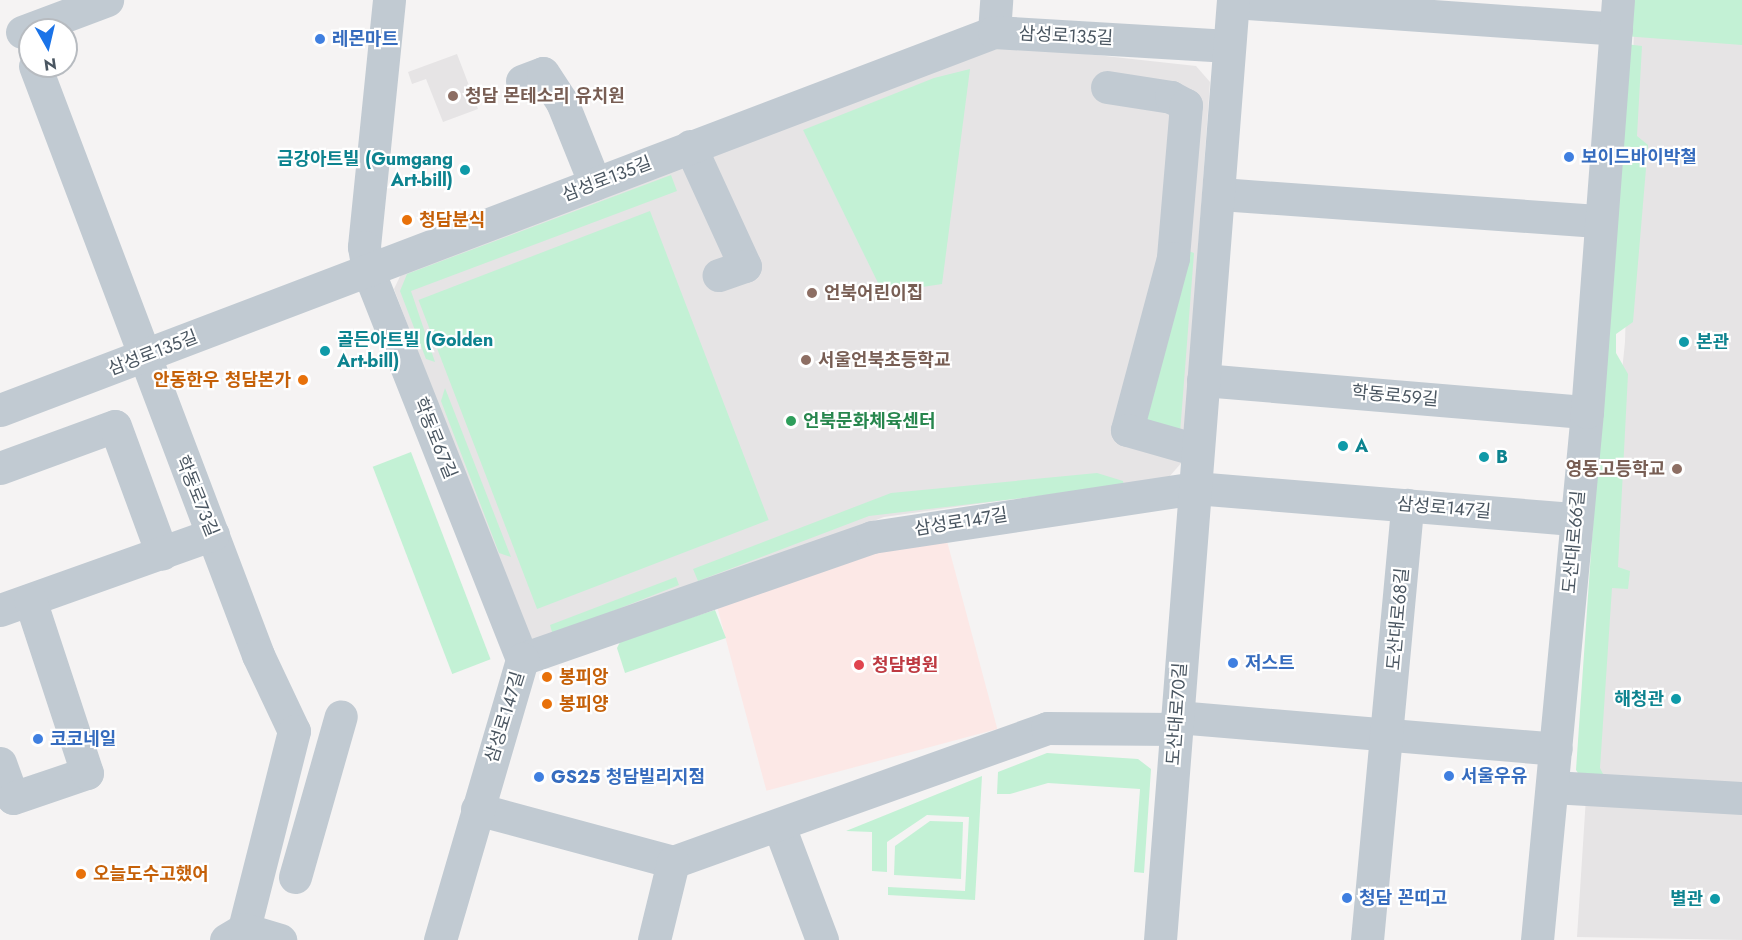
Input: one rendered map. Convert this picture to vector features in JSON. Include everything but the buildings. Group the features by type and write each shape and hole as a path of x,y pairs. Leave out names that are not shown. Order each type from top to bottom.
{"street":[{"path":"17,34 107,0"},
{"name":"학동로67길","path":"388,0 364,247 368,270 505,580 522,659"},
{"path":"994,32 996,0"},
{"path":"1194,488 1220,194 1233,1 1617,15"},
{"name":"도산대로66길","path":"1537,940 1587,412 1617,15"},
{"name":"삼성로135길","path":"0,410 994,32 1229,46"},
{"path":"522,81 543,73 562,102 595,184"},
{"name":"학동로73길","path":"39,78 143,357 258,655 294,731"},
{"path":"1107,87 1171,98 1186,105 1173,258 1127,430 1197,450"},
{"path":"690,146 730,265"},
{"path":"1220,194 1601,221"},
{"name":"학동로59길","path":"1203,380 1587,412"},
{"path":"0,468 115,426 162,554"},
{"name":"삼성로147길","path":"440,940 522,659 872,537 1194,488 1576,519"},
{"name":"도산대로70길","path":"1160,940 1194,488"},
{"name":"도산대로68길","path":"1367,940 1389,733 1407,505"},
{"path":"0,763 13,798 87,773 12,613 213,534"},
{"path":"280,940 235,935 294,731 341,716 294,877"},
{"path":"477,809 673,862 779,826 1047,728 1177,723 1389,733 1556,749"},
{"path":"1552,787 1742,798"},
{"path":"779,826 822,940"},
{"path":"654,940 673,862"}],"shaded area":[{"name":"영동고등학교","path":"1742,0 1742,940 1577,937 1599,596 1625,342 1634,28"},
{"name":"서울언북초등학교","path":"1014,46 1196,66 1210,82 1183,461 1169,477 884,517 545,645 526,636 394,289 403,270 992,50"},
{"name":"청담 몬테소리 유치원","path":"457,54 478,109 443,122 426,79 412,84 408,72"},
{"name":"청담병원","path":"944,530 997,729 766,791 713,592"}],"green space":[{"path":"1627,0 1742,0 1742,45 1624,36"},
{"path":"1626,44 1642,46 1637,136 1648,145 1633,322 1616,334 1616,353 1628,374 1618,567 1630,571 1628,589 1612,588 1600,768 1606,780 1582,779 1576,770"},
{"path":"970,69 942,284 883,293 803,130 934,78"},
{"path":"671,175 677,191 411,291 435,362 426,359 400,291 407,274"},
{"path":"650,211 769,520 537,609 418,300"},
{"path":"1186,250 1194,253 1180,433 1141,421"},
{"path":"445,388 511,557 499,553 441,401"},
{"path":"411,452 491,659 452,674 373,467"},
{"path":"1097,473 1123,481 1124,486 869,516 698,581 693,569 891,493"},
{"path":"676,577 679,585 557,633 552,632 550,625"},
{"path":"715,610 726,638 625,673 617,648 621,640"},
{"path":"1047,753 1138,759 1151,769 1144,873 1134,872 1140,789 1048,783 1010,794 997,794 998,772"},
{"path":"982,776 975,900 888,895 888,887 965,891 969,817 927,815 887,842 887,872 872,871 872,832 846,831"},
{"path":"930,821 963,822 961,879 894,875 895,846"}],"place":[{"name":"레몬마트","path":"320,39"},
{"name":"청담 몬테소리 유치원","path":"453,96"},
{"name":"보이드바이박철","path":"1569,157"},
{"name":"금강아트빌 (Gumgang Art-bill)","path":"465,170"},
{"name":"청담분식","path":"407,220"},
{"name":"언북어린이집","path":"812,293"},
{"name":"본관","path":"1684,342"},
{"name":"골든아트빌 (Golden Art-bill)","path":"325,351"},
{"name":"서울언북초등학교","path":"806,360"},
{"name":"안동한우 청담본가","path":"303,380"},
{"name":"언북문화체육센터","path":"791,421"},
{"name":"A","path":"1343,446"},
{"name":"B","path":"1484,457"},
{"name":"영동고등학교","path":"1677,469"},
{"name":"저스트","path":"1233,663"},
{"name":"청담병원","path":"859,665"},
{"name":"봉피앙","path":"547,677"},
{"name":"해청관","path":"1676,699"},
{"name":"봉피양","path":"547,704"},
{"name":"코코네일","path":"38,739"},
{"name":"서울우유","path":"1449,776"},
{"name":"GS25 청담빌리지점","path":"539,777"},
{"name":"오늘도수고했어","path":"81,874"},
{"name":"청담 꼰띠고","path":"1347,898"},
{"name":"별관","path":"1715,899"}]}
